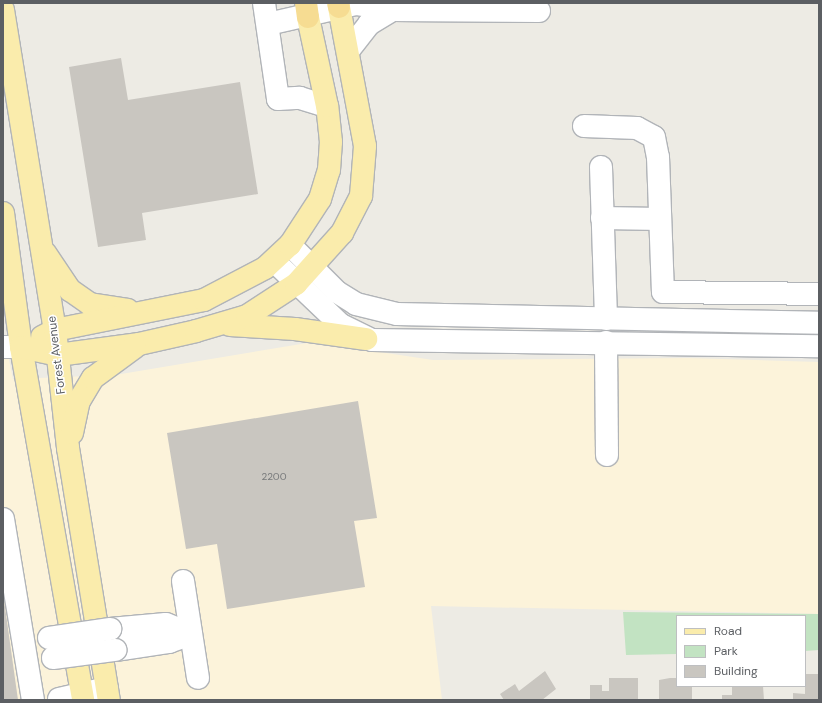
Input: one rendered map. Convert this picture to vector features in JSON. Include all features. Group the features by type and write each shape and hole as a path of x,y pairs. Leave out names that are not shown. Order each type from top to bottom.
{"main road":[{"path":"12,347 58,355 139,344 221,324 247,316 296,284 312,268 342,233 361,196 366,146 339,5"},
{"name":"Forest Avenue","path":"3,10 55,330 68,448 108,694"},
{"path":"12,347 55,330 204,300 275,262 290,245 320,199 329,170 331,142 327,106 307,10"},
{"path":"3,213 12,347 83,696"},
{"path":"42,248 70,290 90,304 141,312"},
{"path":"221,324 296,329 366,339"},
{"path":"68,448 80,401 94,378 139,344"}],"street":[{"path":"264,3 278,99 300,98 327,106"},
{"path":"268,24 307,10 356,4 392,10 539,10"},
{"path":"348,51 369,24 392,10"},
{"path":"584,126 637,128 654,137 663,292 819,294"},
{"path":"601,167 606,319"},
{"path":"602,218 660,220"},
{"path":"290,245 337,292 356,304 397,314 819,323"},
{"path":"275,262 341,326 366,339 606,342 681,346 819,346"},
{"path":"606,342 607,455"},
{"path":"3,519 33,700"},
{"path":"183,582 198,678"},
{"path":"51,648 110,629 166,624 191,634"},
{"path":"25,651 51,648 115,650 168,642 191,634"},
{"path":"59,699 108,694"}],"shaded area":[{"path":"3,331 13,379 115,375 313,342 433,360 688,358 819,362 819,614 431,606 442,700 3,700"}],"green space":[{"path":"623,612 819,614 819,650 806,651 806,615 676,615 676,654 626,655"}],"building":[{"path":"121,58 128,100 240,82 258,194 142,213 146,240 98,247 69,67"},
{"path":"358,401 377,518 354,521 365,587 227,609 217,544 186,549 167,433"},
{"path":"4,600 18,700 3,700"},
{"path":"545,671 556,689 542,700 504,700 500,694 515,684 519,691"},
{"path":"806,674 819,674 819,700 793,700 793,693 805,694"},
{"path":"609,678 638,678 638,700 590,700 590,685 602,685 602,691 609,691"},
{"path":"676,678 676,687 692,687 692,700 659,700 659,680"},
{"path":"732,687 763,687 764,700 722,700 722,695 732,695"}]}
